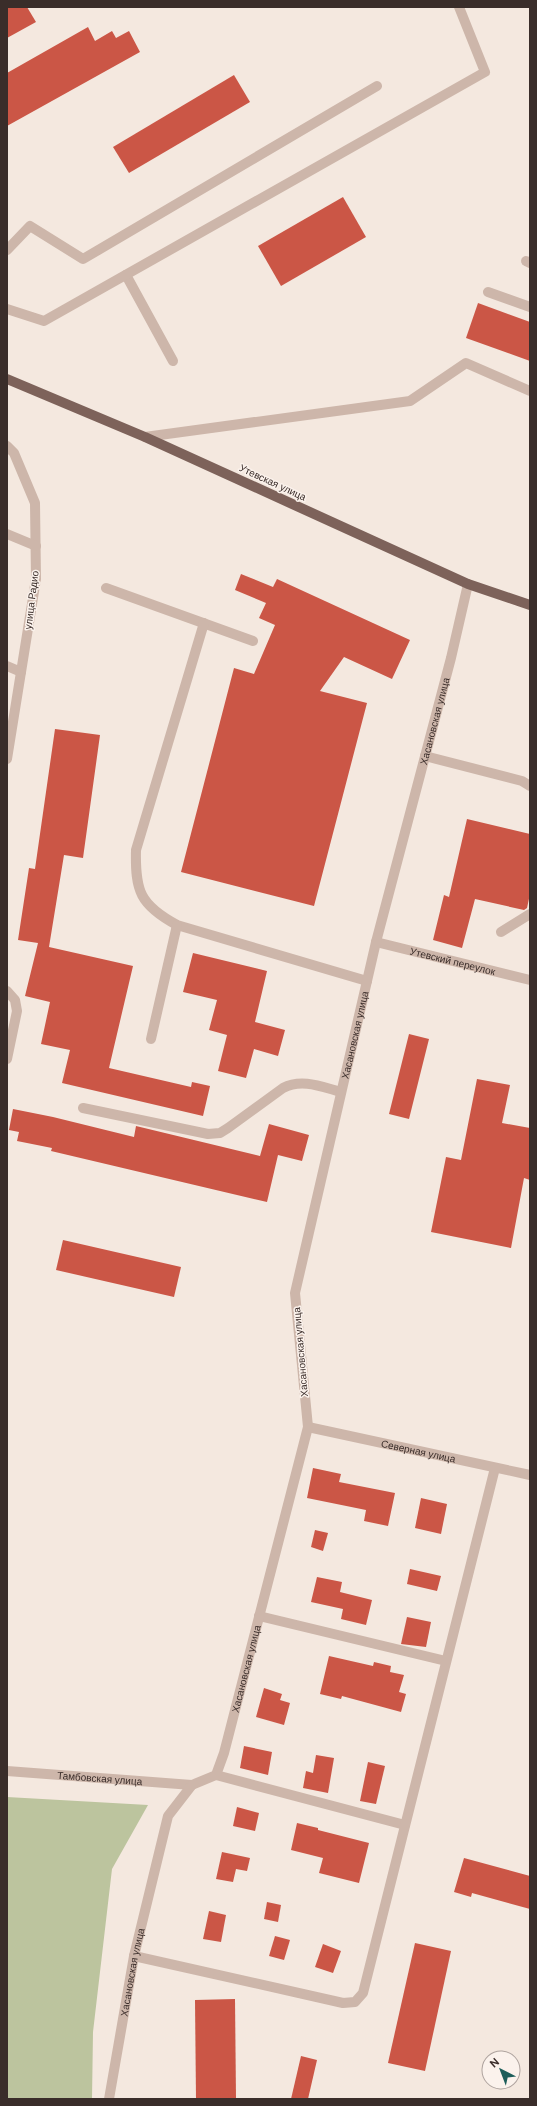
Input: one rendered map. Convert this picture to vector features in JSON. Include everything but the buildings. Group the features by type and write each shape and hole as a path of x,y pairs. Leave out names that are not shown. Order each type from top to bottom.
{"main road":[{"name":"Утевская улица","path":"7,378 146,437 468,584 530,605"}],"street":[{"path":"7,309 44,321 485,72 459,7"},
{"path":"7,250 30,226 83,259 378,86"},
{"path":"126,275 173,361"},
{"path":"488,292 530,307"},
{"path":"146,437 410,402 466,363 530,391"},
{"name":"улица Радио","path":"7,446 14,453 35,503 36,546 36,579 7,759"},
{"path":"7,534 36,546"},
{"name":"Хасановская улица","path":"109,2099 134,1956 168,1816 192,1785 216,1775 224,1753 308,1427 295,1293 376,942 451,658 468,584"},
{"path":"106,588 253,641"},
{"path":"204,624 136,850 135,876 142,896 157,914 177,925 367,981"},
{"path":"7,666 21,672"},
{"path":"425,756 522,781 530,786"},
{"path":"501,932 530,914"},
{"path":"152,1039 177,925"},
{"name":"Утевский переулок","path":"376,942 530,980"},
{"path":"7,991 16,1000 17,1011 7,1059"},
{"path":"83,1108 208,1134 220,1133 292,1083 302,1083 341,1092"},
{"name":"Северная улица","path":"308,1427 530,1475"},
{"path":"134,1956 344,2003 355,2002 363,1993 495,1468"},
{"path":"259,1616 446,1661"},
{"name":"Тамбовская улица","path":"7,1771 192,1785"},
{"path":"216,1775 405,1825"}],"green space":[{"path":"7,1797 148,1805 112,1869 93,2032 92,2099 7,2099"}]}
